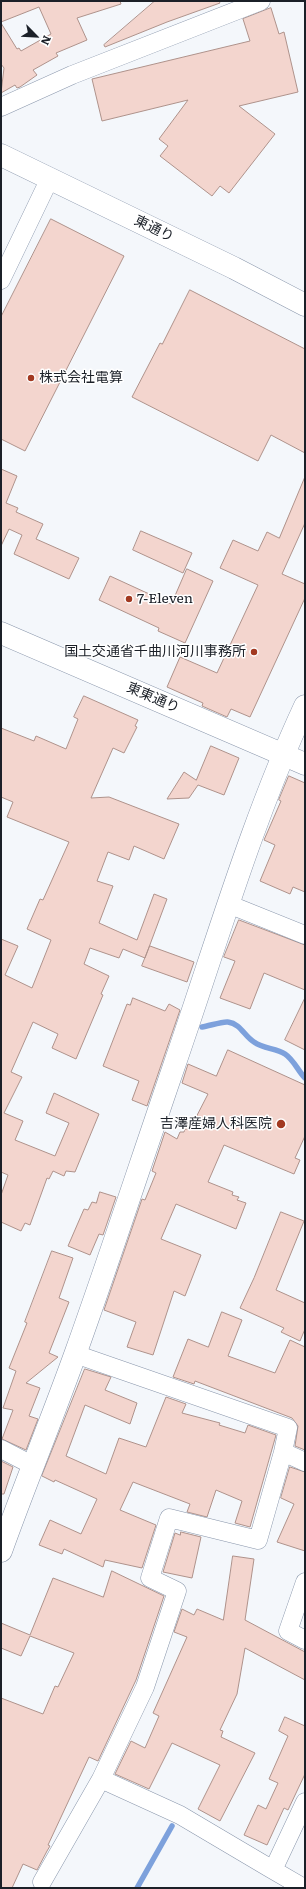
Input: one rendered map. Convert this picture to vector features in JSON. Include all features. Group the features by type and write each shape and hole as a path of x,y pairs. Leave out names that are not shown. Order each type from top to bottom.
{"street":[{"path":"1,107 72,75 261,1"},
{"name":"東通り","path":"1,155 234,268 305,305"},
{"path":"1,280 50,178"},
{"name":"東東通り","path":"1,633 283,753 305,764"},
{"path":"1,1551 75,1354 197,1000 228,904 283,753 305,706"},
{"path":"228,904 305,934"},
{"path":"42,1882 101,1779 144,1687 177,1591 150,1578 169,1518 258,1540 283,1452 288,1428 75,1354"},
{"path":"1,1449 32,1466"},
{"path":"283,1452 305,1462"},
{"path":"305,1582 288,1631 305,1640"},
{"path":"101,1779 180,1815 304,1888"},
{"path":"273,1870 305,1802"}],"building":[{"path":"1,1 120,1 121,4 77,18 87,40 56,53 58,56 33,70 37,75 20,87 17,88 15,85 1,93 4,68 1,64 1,23 17,49 19,48 21,51 51,34 39,7 1,22"},
{"path":"155,1 219,1 220,3 105,47 104,45"},
{"path":"271,8 279,34 284,32 298,92 239,106 275,134 229,193 220,186 212,196 160,156 168,146 159,139 188,100 102,121 92,79 250,41 243,19"},
{"name":"株式会社電算","path":"51,219 124,256 25,451 1,439 1,317"},
{"path":"190,290 305,349 305,453 271,435 258,461 132,397"},
{"path":"1,469 17,476 6,503 18,508 16,512 43,524 36,539 79,558 69,579 14,554 22,535 9,529 1,546"},
{"name":"国土交通省千曲川河川事務所","path":"305,477 305,523 282,574 305,584 305,598 250,717 231,709 227,717 202,706 203,703 167,687 180,657 217,673 258,585 220,568 233,540 258,551 267,532 279,538"},
{"path":"141,531 192,553 183,573 133,550"},
{"path":"187,569 213,581 185,643 158,631 159,628 99,600 110,576 171,604"},
{"path":"84,696 138,720 135,726 137,727 124,753 113,748 91,798 109,797 179,824 164,859 134,846 129,860 108,852 97,881 113,886 99,923 137,940 154,894 167,899 145,958 123,949 119,958 90,948 84,964 109,976 101,994 103,995 76,1059 52,1048 58,1034 33,1022 11,1072 22,1077 4,1113 23,1121 15,1140 55,1156 69,1123 46,1113 54,1093 99,1114 75,1172 66,1171 64,1176 53,1171 49,1179 47,1178 30,1225 25,1223 21,1231 1,1222 1,1195 8,1175 1,1172 1,939 18,946 5,975 32,988 51,940 27,929 40,899 43,900 69,842 7,817 13,802 1,797 1,728 34,741 36,736 66,749 78,719 74,717"},
{"path":"211,746 239,758 224,795 198,785 189,798 167,799 184,772 196,780"},
{"path":"289,776 305,783 305,892 293,887 290,894 260,881 275,845 264,840 281,801 279,800"},
{"path":"239,920 305,945 305,990 264,973 250,1009 220,998 235,961 224,957"},
{"path":"150,946 194,962 187,982 142,966"},
{"path":"133,998 165,1011 169,1004 180,1010 147,1106 132,1100 139,1081 103,1066 127,1004 130,1005"},
{"path":"305,998 305,1050 285,1040"},
{"path":"228,1050 305,1085 305,1136 295,1158 300,1160 294,1174 224,1145 208,1182 233,1192 232,1195 239,1197 237,1200 246,1203 236,1229 176,1204 161,1239 201,1255 185,1296 174,1291 153,1355 127,1347 136,1322 104,1310 142,1199 145,1200 156,1173 152,1171 165,1132 177,1139 180,1132 184,1132 185,1129 190,1129 208,1094 182,1083 188,1064 216,1076"},
{"path":"100,1192 116,1197 103,1235 99,1234 90,1255 68,1246 84,1209 88,1210 92,1202 96,1203"},
{"path":"281,1212 304,1221 276,1290 305,1303 305,1329 300,1341 281,1332 284,1328 240,1308"},
{"path":"52,1251 73,1258 59,1298 69,1302 49,1353 58,1357 26,1383 40,1388 29,1416 38,1419 26,1450 2,1439 13,1410 3,1408 16,1371 9,1368 27,1323 25,1322"},
{"path":"222,1312 242,1320 228,1356 275,1373 290,1340 305,1347 305,1450 295,1446 298,1426 292,1418 195,1381 194,1384 173,1377 188,1339 208,1347"},
{"path":"85,1369 111,1377 105,1390 137,1403 130,1424 85,1405 66,1456 106,1474 119,1438 146,1447 166,1397 186,1404 182,1413 220,1423 219,1425 245,1433 248,1425 276,1435 250,1527 235,1523 242,1501 216,1490 207,1517 187,1512 190,1504 133,1482 120,1510 156,1525 142,1568 105,1560 103,1567 64,1549 62,1554 39,1545 50,1520 81,1534 97,1499 55,1480 54,1482 42,1476"},
{"path":"1,1461 13,1467 4,1494 1,1494"},
{"path":"290,1467 305,1472 305,1551 277,1542 294,1504 281,1498"},
{"path":"181,1532 201,1537 192,1578 163,1572 175,1533 180,1535"},
{"path":"233,1556 254,1559 245,1620 305,1652 305,1680 245,1648 237,1694 220,1730 223,1731 221,1737 255,1753 220,1821 198,1809 220,1765 172,1743 149,1789 115,1774 131,1741 145,1748 159,1716 153,1713 187,1637 174,1632 182,1609 194,1615 197,1609 223,1620"},
{"path":"112,1571 164,1596 136,1680 98,1761 89,1757 48,1845 50,1846 37,1870 23,1864 12,1888 1,1888 1,1698 43,1714 55,1686 58,1687 74,1653 30,1636 21,1656 1,1648 1,1623 30,1635 53,1578 103,1597"},
{"path":"285,1717 305,1726 305,1774 288,1810 284,1808 267,1845 244,1835 258,1805 266,1809 278,1783 269,1779 288,1736 279,1731"}],"waterway":[{"path":"202,1027 223,1022 232,1023 251,1040 285,1054 291,1059 305,1078"},
{"path":"137,1888 172,1826"}],"place":[{"name":"株式会社電算","path":"31,378"},
{"name":"7-Eleven","path":"129,599"},
{"name":"国土交通省千曲川河川事務所","path":"254,652"},
{"name":"吉澤産婦人科医院","path":"281,1124"}]}
